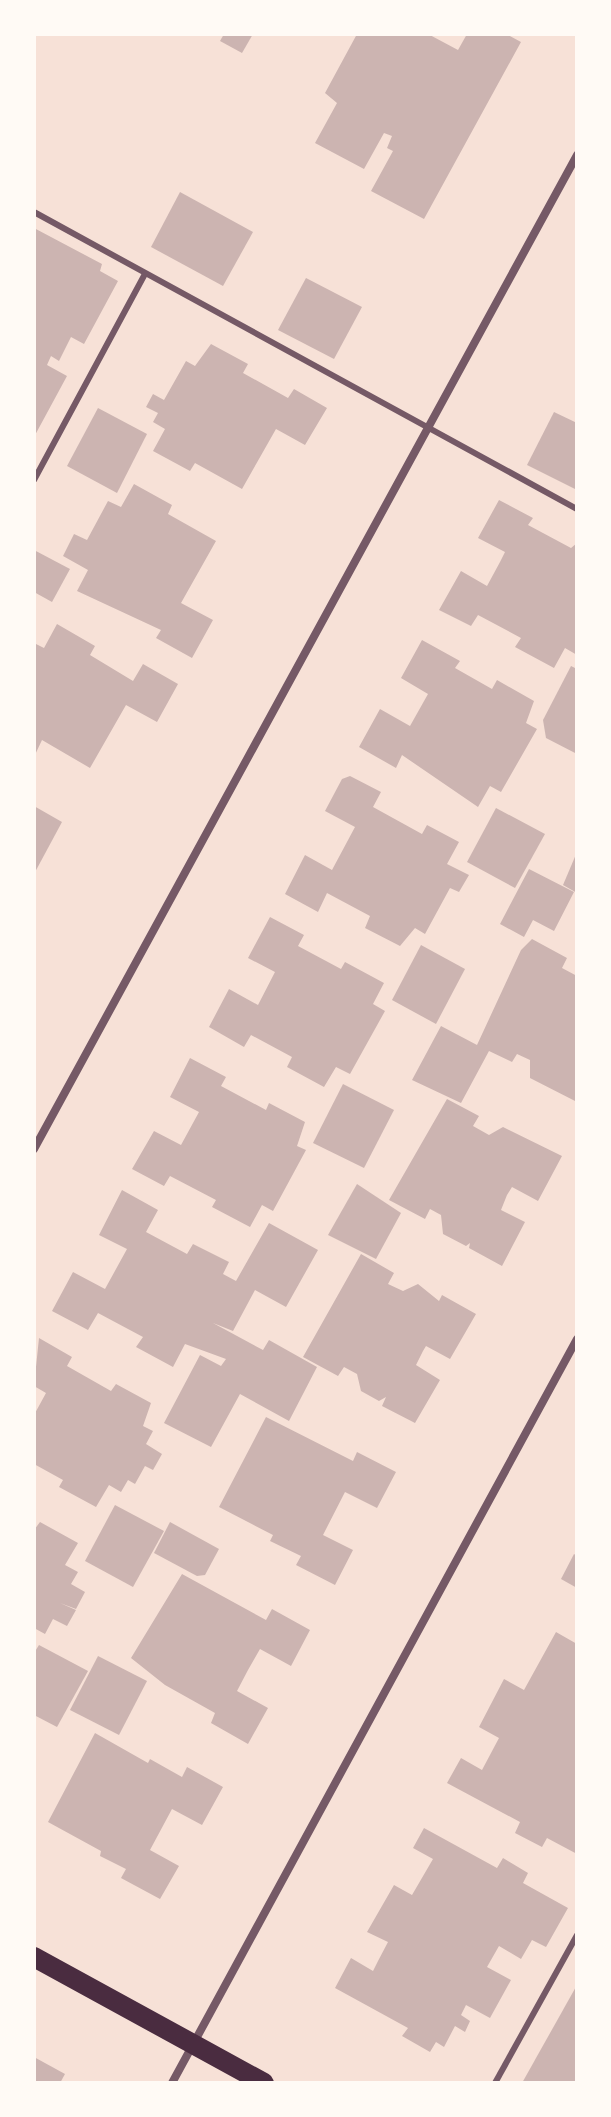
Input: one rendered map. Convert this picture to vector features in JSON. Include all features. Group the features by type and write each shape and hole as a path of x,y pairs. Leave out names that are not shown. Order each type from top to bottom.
{"main road":[{"path":"34,1957 264,2083"}],"street":[{"path":"34,1149 577,155"},
{"path":"172,2083 577,1339"}],"lane":[{"path":"34,212 577,509"},
{"path":"34,480 145,274"},
{"path":"495,2083 577,1935"}],"building":[{"path":"224,34 253,34 242,53 220,41"},
{"path":"357,34 428,34 458,50 467,34 506,34 521,42 424,219 371,191 393,151 387,148 392,136 384,133 364,169 315,143 337,103 325,93"},
{"path":"180,192 253,232 223,286 151,247"},
{"path":"34,228 102,264 100,271 118,281 84,344 71,337 59,361 51,356 47,365 67,376 34,437"},
{"path":"306,278 362,307 334,359 278,330"},
{"path":"211,344 248,364 243,373 288,398 294,389 327,408 305,445 276,429 242,489 195,463 190,471 153,451 165,429 153,422 158,413 146,407 153,394 164,400 186,361 195,366"},
{"path":"98,408 147,434 117,493 67,466"},
{"path":"554,412 577,423 577,490 527,465"},
{"path":"134,484 172,505 168,514 216,541 181,603 213,620 192,658 156,638 161,630 77,591 88,570 63,556 74,534 87,540 108,501 121,507"},
{"path":"499,500 533,518 528,525 571,548 577,543 577,655 565,648 554,668 515,647 521,638 478,615 471,626 439,610 461,571 487,586 505,552 478,538"},
{"path":"34,550 70,569 52,602 34,592"},
{"path":"57,624 95,646 90,655 133,681 143,664 178,684 157,722 126,705 90,768 42,740 34,757 34,643 44,648"},
{"path":"422,640 460,661 455,668 492,689 497,680 534,701 526,723 537,729 501,792 490,786 478,807 402,755 396,768 359,747 380,709 410,726 428,694 401,678"},
{"path":"571,666 577,669 577,754 546,738 543,720"},
{"path":"350,776 381,792 373,807 422,834 427,825 459,842 447,864 469,875 459,892 450,888 425,934 415,928 400,946 365,928 370,916 327,893 318,912 285,894 305,855 332,870 355,827 325,811 342,779"},
{"path":"34,806 62,822 34,874"},
{"path":"496,808 545,834 515,888 467,862"},
{"path":"577,852 577,893 563,885"},
{"path":"529,869 574,892 554,931 533,920 524,937 500,924"},
{"path":"270,917 304,935 298,946 341,969 345,962 384,983 373,1004 385,1011 350,1074 336,1067 324,1087 287,1067 292,1057 251,1035 244,1047 209,1027 229,989 258,1005 275,972 248,958"},
{"path":"532,939 567,958 562,968 577,976 577,1102 530,1078 530,1060 517,1054 512,1062 489,1051 461,1103 412,1080 441,1026 477,1045 521,950"},
{"path":"421,945 465,969 436,1024 392,1000"},
{"path":"190,1058 226,1077 221,1086 266,1110 269,1103 305,1122 297,1146 306,1150 273,1211 262,1205 250,1227 212,1207 216,1200 170,1176 164,1186 132,1169 154,1131 181,1145 199,1112 170,1097"},
{"path":"343,1084 394,1110 364,1168 313,1143"},
{"path":"447,1099 479,1116 473,1126 489,1135 503,1127 562,1156 538,1201 512,1187 507,1195 501,1210 525,1222 502,1266 469,1248 470,1243 466,1246 443,1234 441,1215 430,1209 425,1219 389,1200"},
{"path":"357,1184 401,1213 376,1259 328,1235"},
{"path":"122,1190 158,1210 146,1232 187,1254 193,1244 229,1262 223,1274 236,1281 269,1223 318,1250 286,1307 255,1290 233,1331 213,1323 263,1350 269,1340 317,1367 289,1421 240,1394 211,1447 164,1423 200,1355 221,1366 226,1359 185,1344 173,1367 136,1347 143,1337 98,1313 88,1330 52,1311 73,1272 105,1289 127,1249 99,1235"},
{"path":"361,1254 394,1273 388,1284 403,1291 418,1284 439,1301 442,1295 476,1314 450,1359 426,1346 423,1351 416,1365 440,1380 415,1423 382,1406 386,1397 379,1401 361,1391 357,1374 344,1367 338,1376 303,1357"},
{"path":"39,1338 72,1357 67,1366 111,1391 116,1384 151,1403 143,1426 153,1431 146,1444 162,1454 153,1470 145,1466 135,1484 128,1480 121,1492 109,1485 96,1507 59,1487 63,1480 34,1464 34,1415 46,1393 34,1386"},
{"path":"266,1417 353,1461 357,1452 396,1472 377,1508 345,1492 323,1535 353,1550 335,1585 296,1565 301,1556 270,1541 273,1535 219,1507"},
{"path":"115,1505 164,1531 133,1587 85,1561"},
{"path":"40,1522 78,1543 65,1565 78,1572 71,1584 85,1592 76,1609 60,1603 76,1610 67,1626 53,1619 45,1634 34,1628 34,1530"},
{"path":"170,1522 219,1549 205,1575 197,1576 154,1553"},
{"path":"574,1554 577,1556 577,1588 561,1579"},
{"path":"182,1574 266,1620 272,1609 310,1630 291,1666 260,1649 248,1670 237,1691 268,1708 248,1744 211,1723 215,1713 165,1685 131,1658"},
{"path":"556,1632 577,1644 577,1854 547,1838 542,1847 515,1833 520,1822 447,1783 461,1758 482,1770 499,1738 479,1727 504,1679 524,1690"},
{"path":"39,1645 88,1671 57,1727 34,1715 34,1653"},
{"path":"98,1656 147,1681 119,1735 70,1710"},
{"path":"95,1733 148,1763 150,1759 182,1777 187,1767 223,1787 202,1825 172,1809 150,1850 179,1866 160,1899 121,1878 126,1869 100,1856 101,1851 48,1822"},
{"path":"424,1828 497,1868 503,1858 528,1873 523,1883 568,1908 546,1947 532,1940 521,1959 499,1946 487,1967 511,1980 490,2018 466,2005 461,2015 470,2021 465,2032 455,2026 444,2047 436,2042 430,2052 402,2036 408,2028 335,1988 351,1958 373,1971 388,1942 367,1932 394,1885 412,1895 433,1859 413,1848"},
{"path":"577,1985 577,2083 522,2083"},
{"path":"34,2057 65,2074 60,2083 34,2083"}]}
